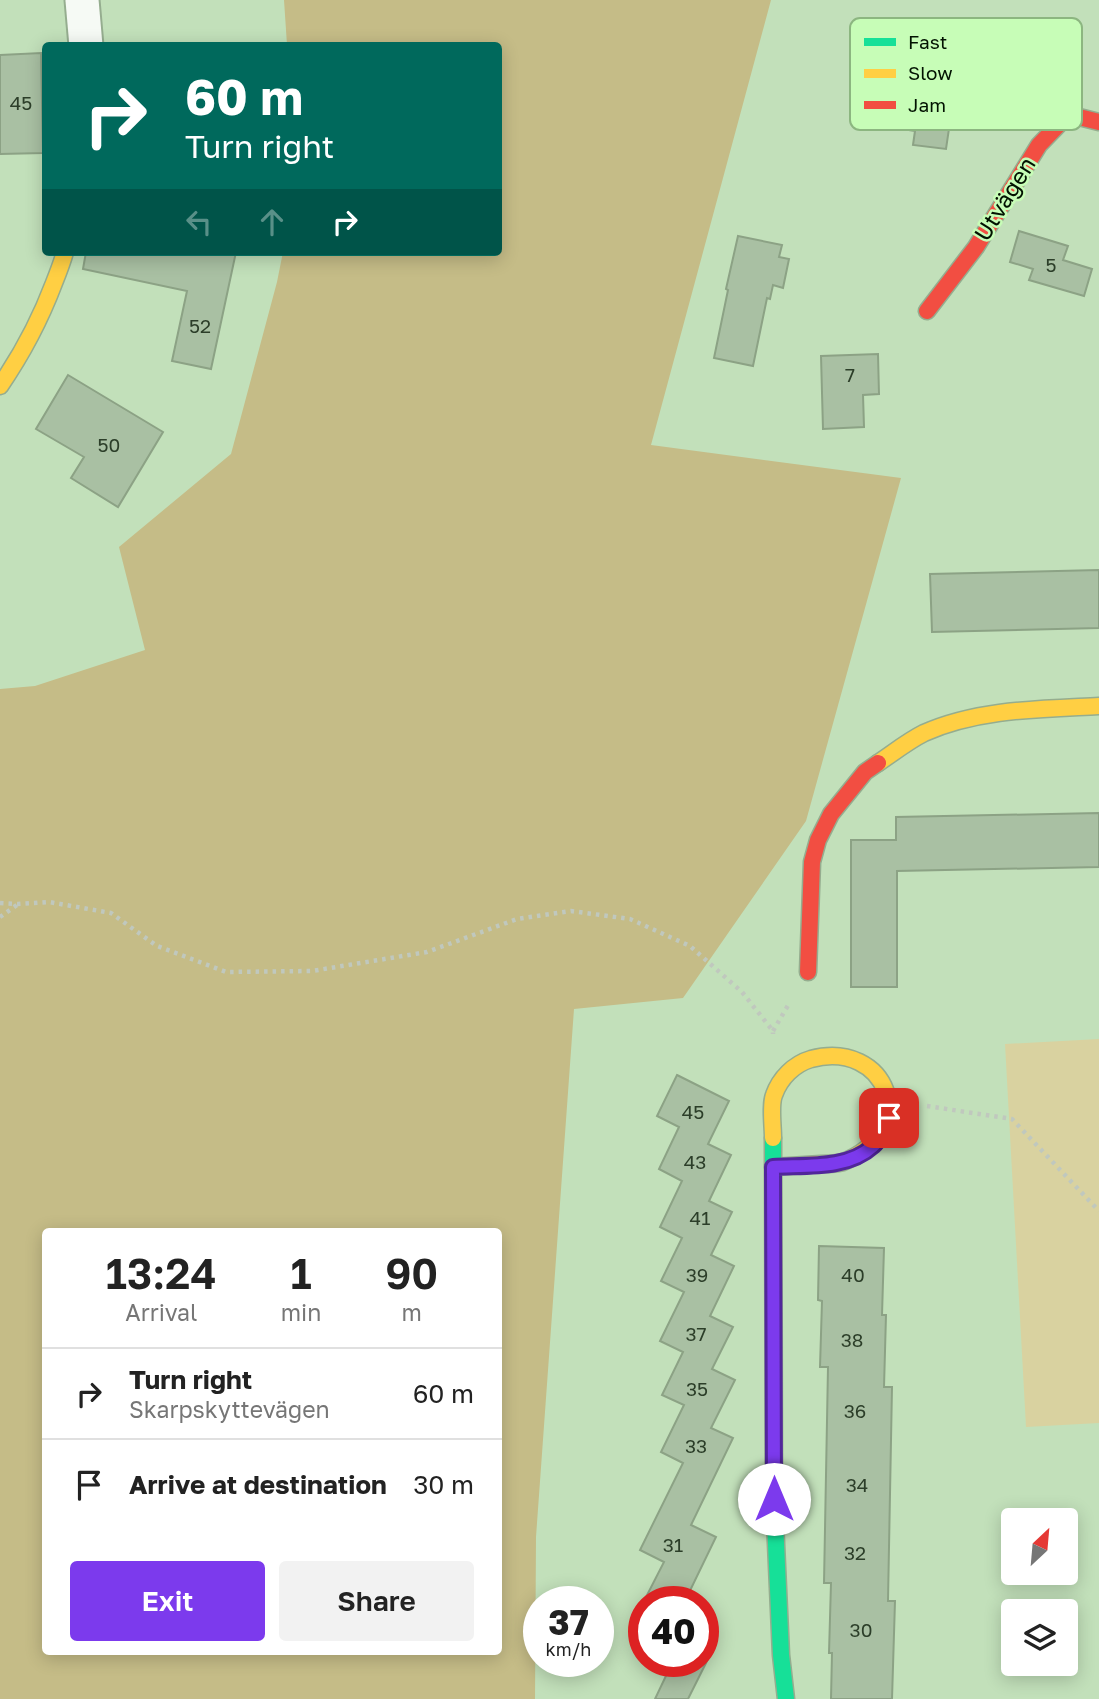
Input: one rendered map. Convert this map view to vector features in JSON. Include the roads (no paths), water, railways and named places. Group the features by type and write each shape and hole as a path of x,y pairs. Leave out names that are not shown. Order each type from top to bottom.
{"street":[{"path":"82,0 86,42"},
{"name":"Utvägen","path":"1082,118 1099,122"},
{"name":"Utvägen","path":"927,311 976,247 1039,145 1053,130"},
{"path":"0,386 18,361 47,304 64,256"},
{"path":"808,972 812,862 818,840 831,814 865,772 922,734 967,718 1022,709 1099,706"},
{"path":"773,1167 840,1163 873,1147 889,1118 890,1106 886,1088 877,1075 846,1056 824,1056 800,1062 785,1075 773,1096 773,1167 774,1499 781,1655 786,1699"}]}
